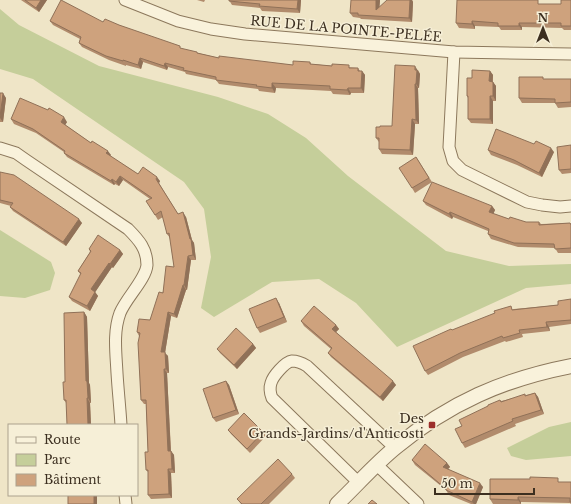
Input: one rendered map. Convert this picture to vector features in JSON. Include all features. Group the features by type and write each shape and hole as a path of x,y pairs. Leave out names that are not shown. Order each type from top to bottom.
{"street":[{"name":"RUE DE LA POINTE-PELÉE","path":"125,0 178,21 211,29 245,34 454,52 571,54"},
{"path":"454,52 450,147 453,161 462,170 527,202 548,206 571,206"},
{"path":"0,148 16,153 128,229 144,247 146,267 142,277 125,302 116,329 121,424"},
{"path":"359,483 272,398 270,393 271,383 286,364 290,361 296,361 307,366 395,448"},
{"path":"337,504 395,448 420,428 459,403 481,392 523,377 571,366"},
{"path":"377,465 418,504"}],"green space":[{"path":"0,9 19,25 99,66 218,97 268,114 306,138 348,176 446,251 509,266 571,264 571,284 526,288 397,347 356,303 319,279 272,282 214,317 201,308 211,257 204,209 184,182 33,79 0,69"},
{"path":"0,230 51,262 55,273 50,290 25,298 0,296"},
{"path":"571,422 571,456 526,460 511,456 507,448 549,427"}],"building":[{"path":"25,0 41,0 36,8"},
{"path":"61,0 103,22 105,19 180,46 180,48 219,58 219,56 293,65 293,61 332,66 332,64 349,65 349,68 358,68 358,71 362,71 361,88 348,88 347,90 330,89 330,86 272,83 272,88 216,80 216,77 183,70 184,68 165,63 164,66 140,58 138,65 123,61 106,56 79,43 81,37 50,21"},
{"path":"229,0 298,0 297,9 259,6 260,4"},
{"path":"351,0 376,0 376,10 387,0 410,0 409,18 358,15 358,13 350,13"},
{"path":"457,0 538,0 538,4 561,4 561,0 571,0 571,26 561,26 561,23 519,23 519,26 498,26 498,23 472,21 472,24 456,23"},
{"path":"395,65 415,66 415,70 417,70 415,84 416,120 412,119 410,150 379,149 379,138 376,138 376,127 392,126"},
{"path":"472,70 490,71 489,81 493,82 493,96 490,96 490,119 468,119 467,78 472,78"},
{"path":"519,77 571,79 571,102 555,103 555,99 519,98"},
{"path":"0,93 3,93 0,117"},
{"path":"20,98 48,110 49,108 64,117 61,122 91,143 92,141 108,151 106,153 138,174 143,167 157,177 156,179 178,214 183,212 191,239 193,255 188,256 184,285 174,314 168,312 161,352 165,352 166,369 164,369 168,451 171,451 172,469 168,469 169,494 148,495 148,470 146,470 145,452 148,452 146,400 141,400 138,343 140,333 137,332 139,319 150,320 159,292 163,293 166,266 174,267 169,233 167,234 161,211 155,215 146,201 152,198 120,176 116,182 112,179 111,181 64,153 65,151 33,129 11,119"},
{"path":"496,129 534,144 536,141 551,148 539,173 514,160 488,150"},
{"path":"571,145 571,169 559,170 557,147"},
{"path":"416,157 429,178 412,188 399,168"},
{"path":"0,172 14,175 79,219 63,242 10,207 13,203 0,200"},
{"path":"432,182 492,206 489,212 509,219 510,217 526,222 539,222 539,225 570,223 571,248 555,249 554,244 514,243 488,234 489,229 450,212 449,214 423,201"},
{"path":"98,235 120,250 91,289 95,292 87,306 69,297 81,273 78,271 91,251 89,249"},
{"path":"276,298 284,317 257,328 249,309"},
{"path":"571,299 571,320 546,322 547,327 519,330 520,333 503,338 502,336 460,353 425,371 413,346 451,329 452,330 495,313 494,311 511,306 512,310 558,305 558,301"},
{"path":"314,306 336,325 332,329 393,381 380,397 328,353 332,348 301,321"},
{"path":"84,312 88,424 67,424 66,400 64,400 63,382 65,382 64,313"},
{"path":"236,328 253,344 234,365 217,349"},
{"path":"226,381 236,410 213,418 203,389"},
{"path":"535,393 541,410 512,419 513,421 462,443 455,429 462,426 459,420 500,400 501,402 525,394 525,396"},
{"path":"244,413 263,432 247,449 228,430"},
{"path":"425,444 447,463 443,467 480,483 472,502 446,490 412,460"},
{"path":"278,459 292,474 261,504 242,504 237,499"},
{"path":"530,477 558,478 558,482 571,482 571,502 570,498 518,497 518,500 490,499 490,479 530,479"},
{"path":"68,496 94,496 94,504 68,504"},
{"path":"372,500 377,504 368,504"}],"place":[{"name":"Des Grands-Jardins/d'Anticosti","path":"432,425"}]}
